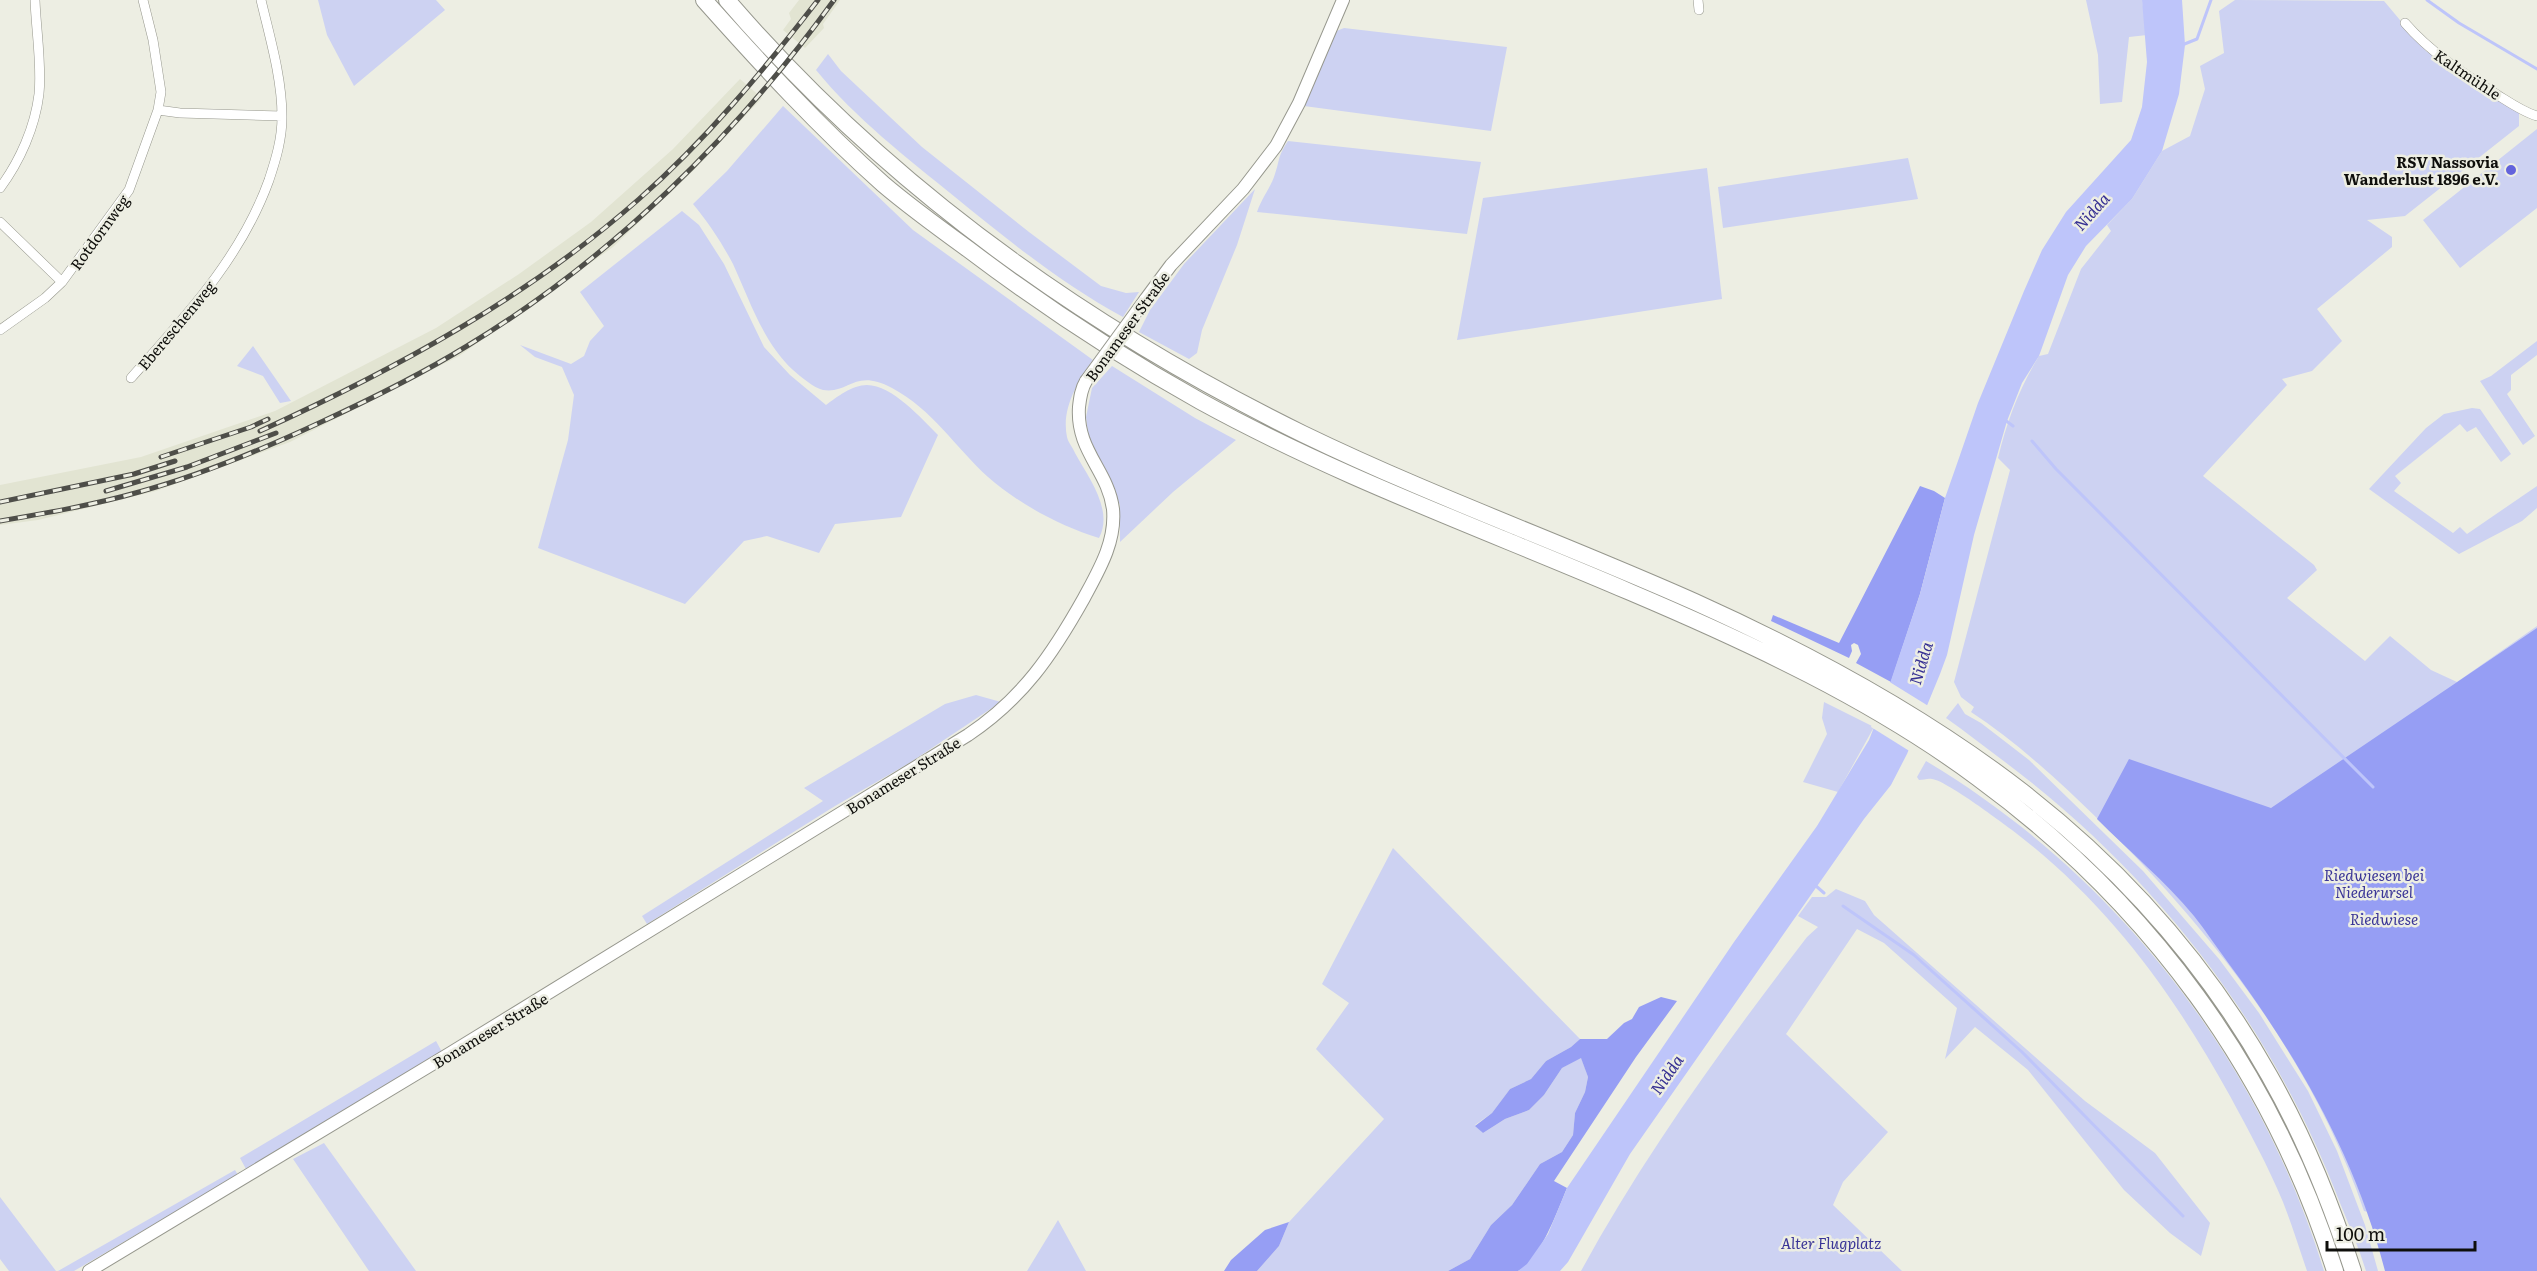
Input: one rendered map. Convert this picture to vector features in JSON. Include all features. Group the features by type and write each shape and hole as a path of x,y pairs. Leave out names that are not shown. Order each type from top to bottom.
{"highway":[{"path":"704,0 771,73 883,183 985,262 1123,356 1203,402 1291,447 1394,494 1686,617 1807,675 1928,744 1974,774 2016,806 2077,858 2123,903 2174,963 2223,1032 2274,1120 2310,1197 2335,1271"},
{"path":"727,0 813,91 894,170 1039,280 1153,353 1206,384 1345,453 1697,603 1773,639 1880,695 2003,775 2089,845 2135,892 2187,954 2240,1026 2290,1114 2324,1189 2354,1271"}],"street":[{"path":"0,188 12,172 30,133 39,93 35,0"},
{"name":"Rotdornweg","path":"0,330 45,298 62,282 129,190 158,110 161,92 153,40 143,0"},
{"name":"Ebereschenweg","path":"131,378 203,297 242,241 262,198 277,157 282,116 278,79 261,0"},
{"name":"Bonameser Straße","path":"89,1271 648,933 968,735 1005,707 1042,668 1060,641 1099,570 1112,536 1113,514 1110,498 1080,432 1080,400 1086,381 1172,265 1249,182 1276,146 1299,103 1343,0"},
{"name":"Kaltmühle","path":"2405,23 2420,40 2448,64 2515,106 2537,116"},
{"path":"158,110 180,113 282,116"},
{"path":"0,222 62,282"}],"shaded area":[{"path":"799,0 840,0 823,24 824,28 805,48 783,30 791,19 789,13"},
{"path":"740,79 762,98 694,170 613,247 459,356 290,442 156,491 38,520 0,525 0,485 141,457 275,411 436,328 519,274 591,222 673,149"}],"green space":[{"path":"318,0 436,0 445,10 354,86 327,35"},
{"path":"2086,0 2142,0 2147,35 2129,37 2122,102 2100,104 2098,55"},
{"name":"Riedwiesen bei Niederursel","path":"2235,0 2384,1 2426,51 2519,113 2519,126 2405,216 2367,220 2392,237 2392,247 2317,309 2342,341 2312,371 2282,379 2287,385 2203,476 2314,565 2317,570 2287,598 2365,661 2390,636 2431,670 2457,682 2537,626 2537,1059 2372,1213 2364,1211 2343,1155 2288,1050 2219,953 2141,862 2099,820 2021,749 1971,712 1974,707 1961,697 1954,682 2010,470 1998,458 2014,406 2039,356 2048,354 2081,269 2111,231 2107,225 2132,199 2162,151 2190,136 2205,89 2200,66 2224,53 2219,11"},
{"path":"1344,28 1507,47 1491,131 1304,106 1334,32"},
{"path":"828,54 841,71 922,147 1029,232 1101,286 1126,293 1139,292 1123,317 1036,261 882,137 831,88 816,70"},
{"path":"783,106 913,230 1093,360 1072,396 1066,416 1066,426 1068,441 1098,494 1103,516 1103,527 1099,538 1055,521 1000,487 976,466 932,418 892,388 869,380 853,383 840,389 819,389 793,370 773,347 729,256 693,204 727,171"},
{"name":"RSV Nassovia Wanderlust 1896 e.V.","path":"2537,129 2537,208 2460,268 2423,220"},
{"path":"1288,141 1481,162 1467,234 1257,212"},
{"path":"1908,158 1918,199 1723,228 1718,187"},
{"path":"1707,168 1722,299 1457,340 1483,198"},
{"path":"1255,189 1237,245 1202,330 1197,353 1189,359 1139,332 1150,310 1184,264"},
{"path":"682,211 699,225 724,264 764,347 790,375 826,405 856,387 877,386 906,404 938,435 901,517 835,524 819,553 767,536 744,541 685,604 538,548 568,440 574,395 562,367 535,357 520,345 571,364 584,356 590,341 604,326 580,292"},
{"path":"2537,341 2537,355 2511,375 2511,390 2507,394 2535,436 2523,445 2480,381 2491,376"},
{"path":"253,346 291,401 280,403 263,376 237,366"},
{"path":"1112,366 1195,418 1236,440 1173,492 1120,542 1120,505 1109,478 1097,458 1088,434 1086,417 1092,388"},
{"path":"2472,408 2480,409 2511,454 2501,462 2476,427 2467,432 2460,424 2395,476 2401,483 2394,491 2453,533 2460,527 2467,534 2537,486 2537,508 2522,521 2459,554 2369,489 2426,428 2444,414"},
{"path":"1920,486 1945,498 1920,594 1891,682 1856,663 1861,654 1858,645 1854,643 1851,645 1852,651 1849,658 1771,621 1773,615 1839,643"},
{"name":"Riedwiese","path":"2537,628 2537,1271 2385,1271 2373,1229 2341,1149 2301,1072 2278,1035 2194,916 2159,878 2097,819 2129,759 2271,808"},
{"path":"976,695 1001,702 911,762 835,806 647,924 642,916 823,801 804,788 945,704"},
{"path":"1824,702 1874,727 1838,792 1803,782 1827,734 1822,718"},
{"path":"1958,703 1965,714 1981,723 2029,760 2143,871 2219,959 2259,1013 2308,1091 2337,1151 2365,1225 2378,1271 2366,1271 2312,1137 2280,1074 2243,1014 2202,957 2158,902 2109,851 2057,803 1946,718"},
{"path":"1926,761 1995,807 2060,859 2119,917 2172,979 2220,1047 2261,1118 2296,1193 2324,1271 2307,1271 2283,1202 2244,1122 2185,1021 2136,952 2079,888 2012,830 1939,781 1919,780 1917,777"},
{"path":"1393,848 1580,1039 1571,1047 1546,1061 1531,1079 1510,1089 1492,1113 1475,1125 1483,1133 1505,1119 1529,1110 1544,1095 1562,1068 1581,1057 1588,1077 1585,1092 1575,1113 1573,1135 1562,1152 1540,1164 1512,1205 1491,1225 1470,1259 1448,1271 1257,1271 1279,1246 1289,1222 1384,1119 1316,1049 1349,1003 1322,984"},
{"name":"Alter Flugplatz","path":"1836,889 1865,901 1874,915 2085,1101 2155,1153 2210,1223 2201,1256 2170,1233 2124,1190 2028,1070 1975,1027 1945,1059 1957,1008 1884,943 1857,929 1786,1034 1888,1132 1843,1182 1833,1205 1902,1271 1581,1271 1659,1141 1776,977 1807,937 1818,927 1798,916 1812,897 1826,897"},
{"path":"1661,997 1677,1001 1636,1057 1554,1181 1567,1188 1554,1221 1533,1257 1526,1266 1518,1271 1448,1271 1470,1259 1491,1225 1512,1205 1540,1164 1562,1152 1573,1135 1575,1113 1585,1092 1588,1077 1581,1058 1562,1068 1544,1095 1529,1110 1505,1119 1483,1133 1475,1126 1492,1113 1510,1089 1531,1079 1546,1061 1571,1047 1580,1039 1607,1039 1624,1023 1632,1019 1639,1007"},
{"path":"436,1041 442,1052 246,1169 240,1158"},
{"path":"324,1143 416,1271 369,1271 293,1159"},
{"path":"235,1170 238,1175 74,1271 58,1271"},
{"path":"0,1197 56,1271 9,1271 0,1259"},
{"path":"1058,1220 1086,1271 1027,1271"},
{"path":"1289,1222 1279,1246 1257,1271 1224,1271 1231,1260 1265,1230"}],"water":[{"name":"Nidda","path":"2142,0 2182,0 2185,45 2179,94 2162,151 2132,199 2086,246 2068,275 2039,356 2022,383 2007,421 1974,535 1947,655 1907,754 1891,785 1864,819 1630,1154 1568,1262 1560,1271 1518,1271 1527,1264 1548,1234 1567,1188 1734,942 1817,826 1869,740 1920,594 1945,498 1978,403 2024,291 2042,250 2066,212 2131,140 2142,107 2147,62"}],"pier":[{"path":"1888,681 1930,707 1911,752 1871,727"}],"waterway":[{"path":"2182,45 2197,39 2211,0"},
{"path":"2427,0 2459,23 2537,69"},
{"path":"2005,420 2013,426"},
{"path":"2032,441 2056,469 2373,787"},
{"path":"1816,886 1824,893"},
{"path":"1843,906 1914,955 2022,1052 2183,1216"}],"railway":[{"path":"260,431 360,383 458,329 505,300 596,235 664,176 711,129 755,79 818,0"},
{"path":"0,521 122,497 208,470 275,443 357,405 467,346 520,312 571,274 621,234 668,191 756,99 834,0"},
{"path":"161,457 251,427 268,419"},
{"path":"106,491 187,467 276,433"},
{"path":"0,502 134,474 175,461"}],"place":[{"name":"RSV Nassovia Wanderlust 1896 e.V.","path":"2511,170"}]}
